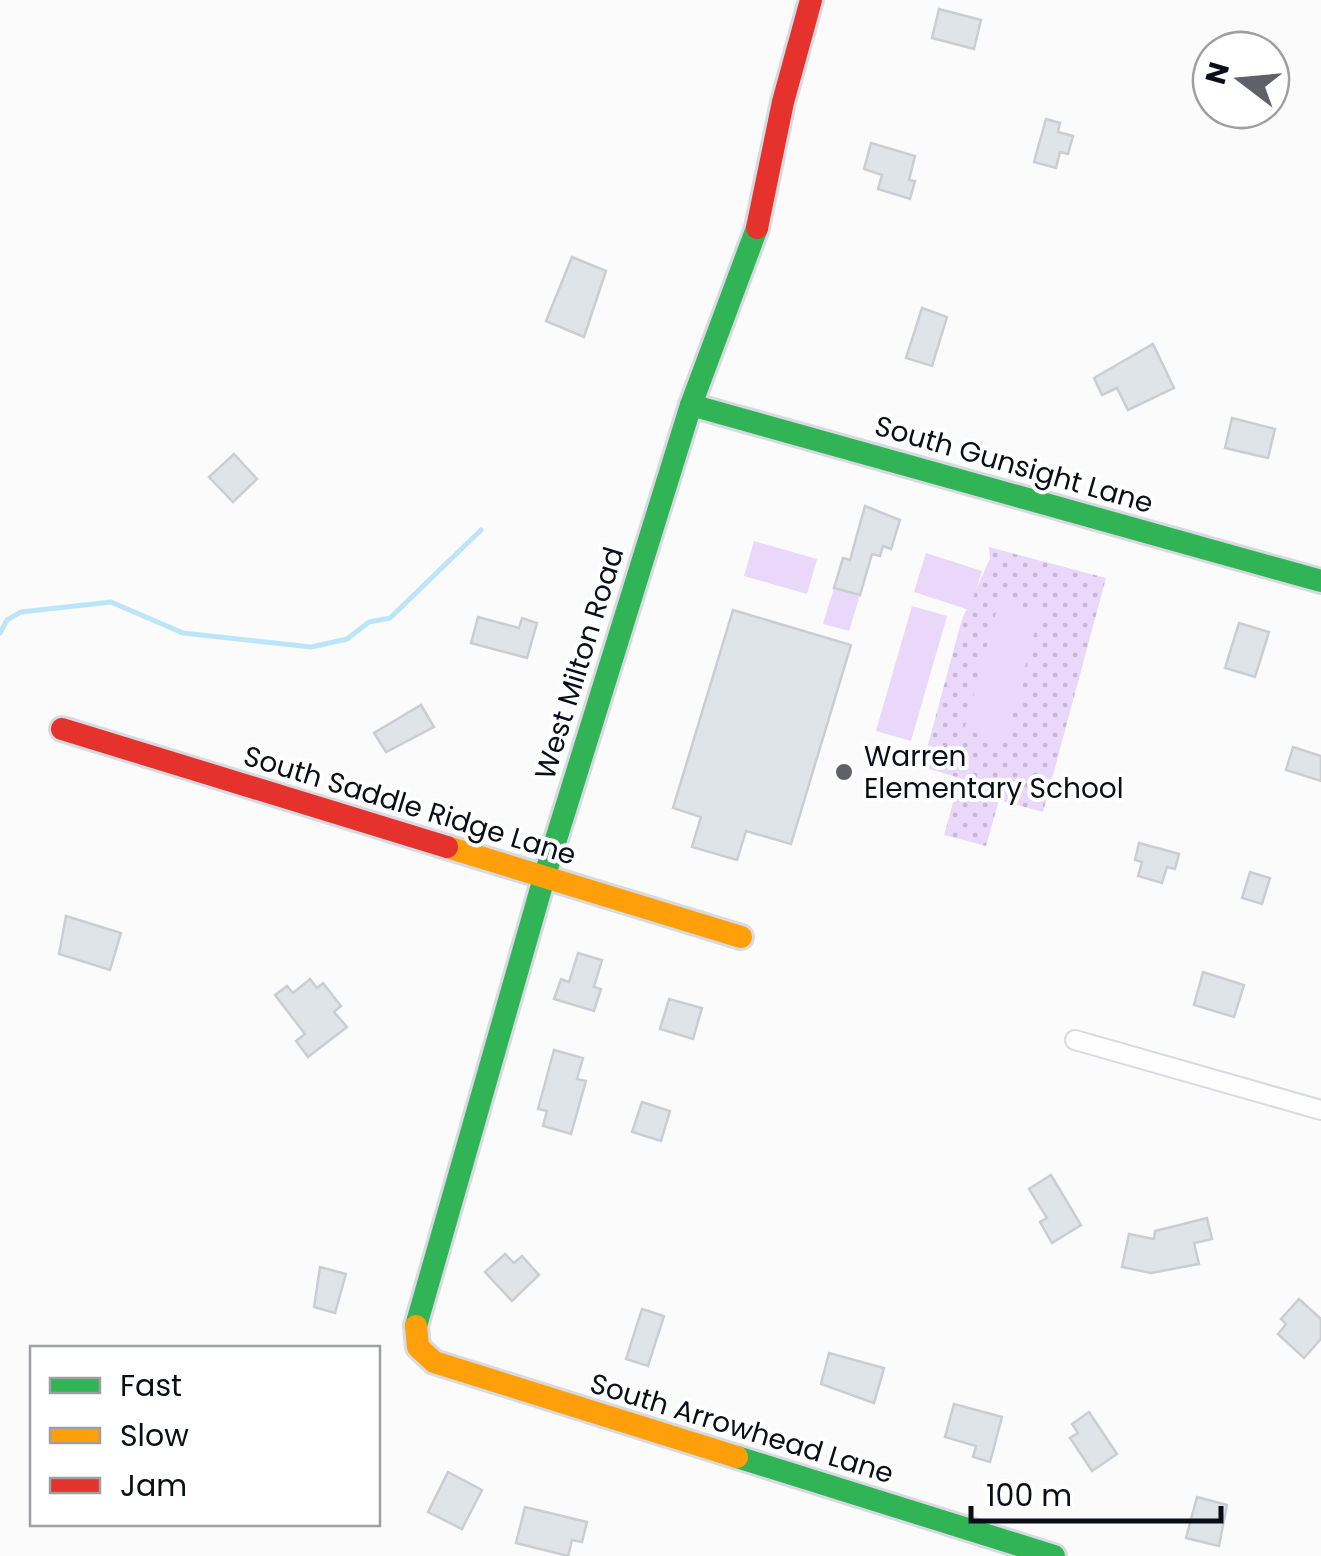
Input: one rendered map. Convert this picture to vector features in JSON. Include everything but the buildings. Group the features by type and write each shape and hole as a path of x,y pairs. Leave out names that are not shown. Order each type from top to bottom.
{"street":[{"name":"West Milton Road","path":"418,1347 415,1320 544,878 691,405 754,244 782,102 811,0"},
{"name":"South Gunsight Lane","path":"691,405 1321,581"},
{"name":"South Saddle Ridge Lane","path":"62,728 741,937"},
{"path":"1075,1040 1321,1110"},
{"name":"South Arrowhead Lane","path":"418,1347 434,1362 1054,1556"}],"shaded area":[{"path":"754,541 817,559 807,594 744,576"},
{"path":"989,547 1106,578 1043,812 999,800 986,846 944,835 960,778 922,767 962,619 990,559"},
{"path":"926,553 982,571 969,610 914,592"},
{"path":"834,588 860,595 849,631 823,624"},
{"path":"999,601 1040,612 1005,741 964,730"},
{"path":"912,606 947,616 911,741 876,731"}],"waterway":[{"path":"0,633 7,620 21,612 111,602 183,633 311,647 347,639 369,622 390,618 481,530"}],"traffic: fast":[{"path":"416,1326 544,878 691,405 757,228"},
{"path":"691,405 1321,581"},
{"path":"737,1457 1054,1556"}],"traffic: slow":[{"path":"447,847 741,937"},
{"path":"416,1326 418,1347 434,1362 737,1457"}],"traffic: jam":[{"path":"757,228 783,102 811,0"},
{"path":"62,729 447,847"}],"place":[{"name":"Warren Elementary School","path":"844,772"}]}
